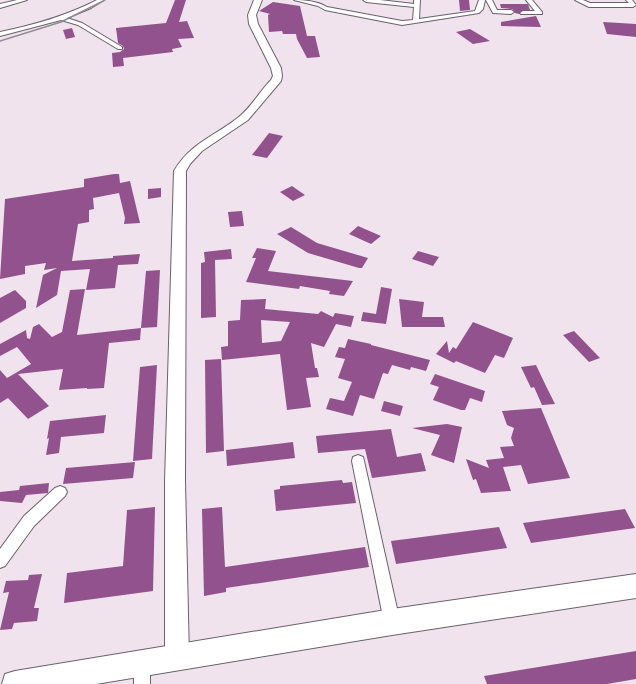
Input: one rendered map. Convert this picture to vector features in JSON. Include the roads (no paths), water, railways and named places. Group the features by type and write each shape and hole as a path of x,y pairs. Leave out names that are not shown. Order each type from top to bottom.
{"main road":[{"path":"15,684 142,674 177,658 392,622 636,586"}],"street":[{"path":"0,6 24,0"},
{"path":"0,34 33,27 61,18 101,0"},
{"path":"177,658 175,481 180,171 184,161 197,150 241,120 277,80 278,71 254,27 252,17 258,0"},
{"path":"297,0 320,5 325,8 402,23 477,12 480,9 482,0"},
{"path":"366,0 417,3 416,21"},
{"path":"489,0 495,12 511,12"},
{"path":"523,13 540,13 529,0"},
{"path":"578,0 589,5 633,5 629,0"},
{"path":"61,18 80,24 120,48"},
{"path":"358,461 392,622"},
{"path":"0,561 29,521 60,492"}],"railway":[{"path":"0,41 61,22 105,0"}]}
